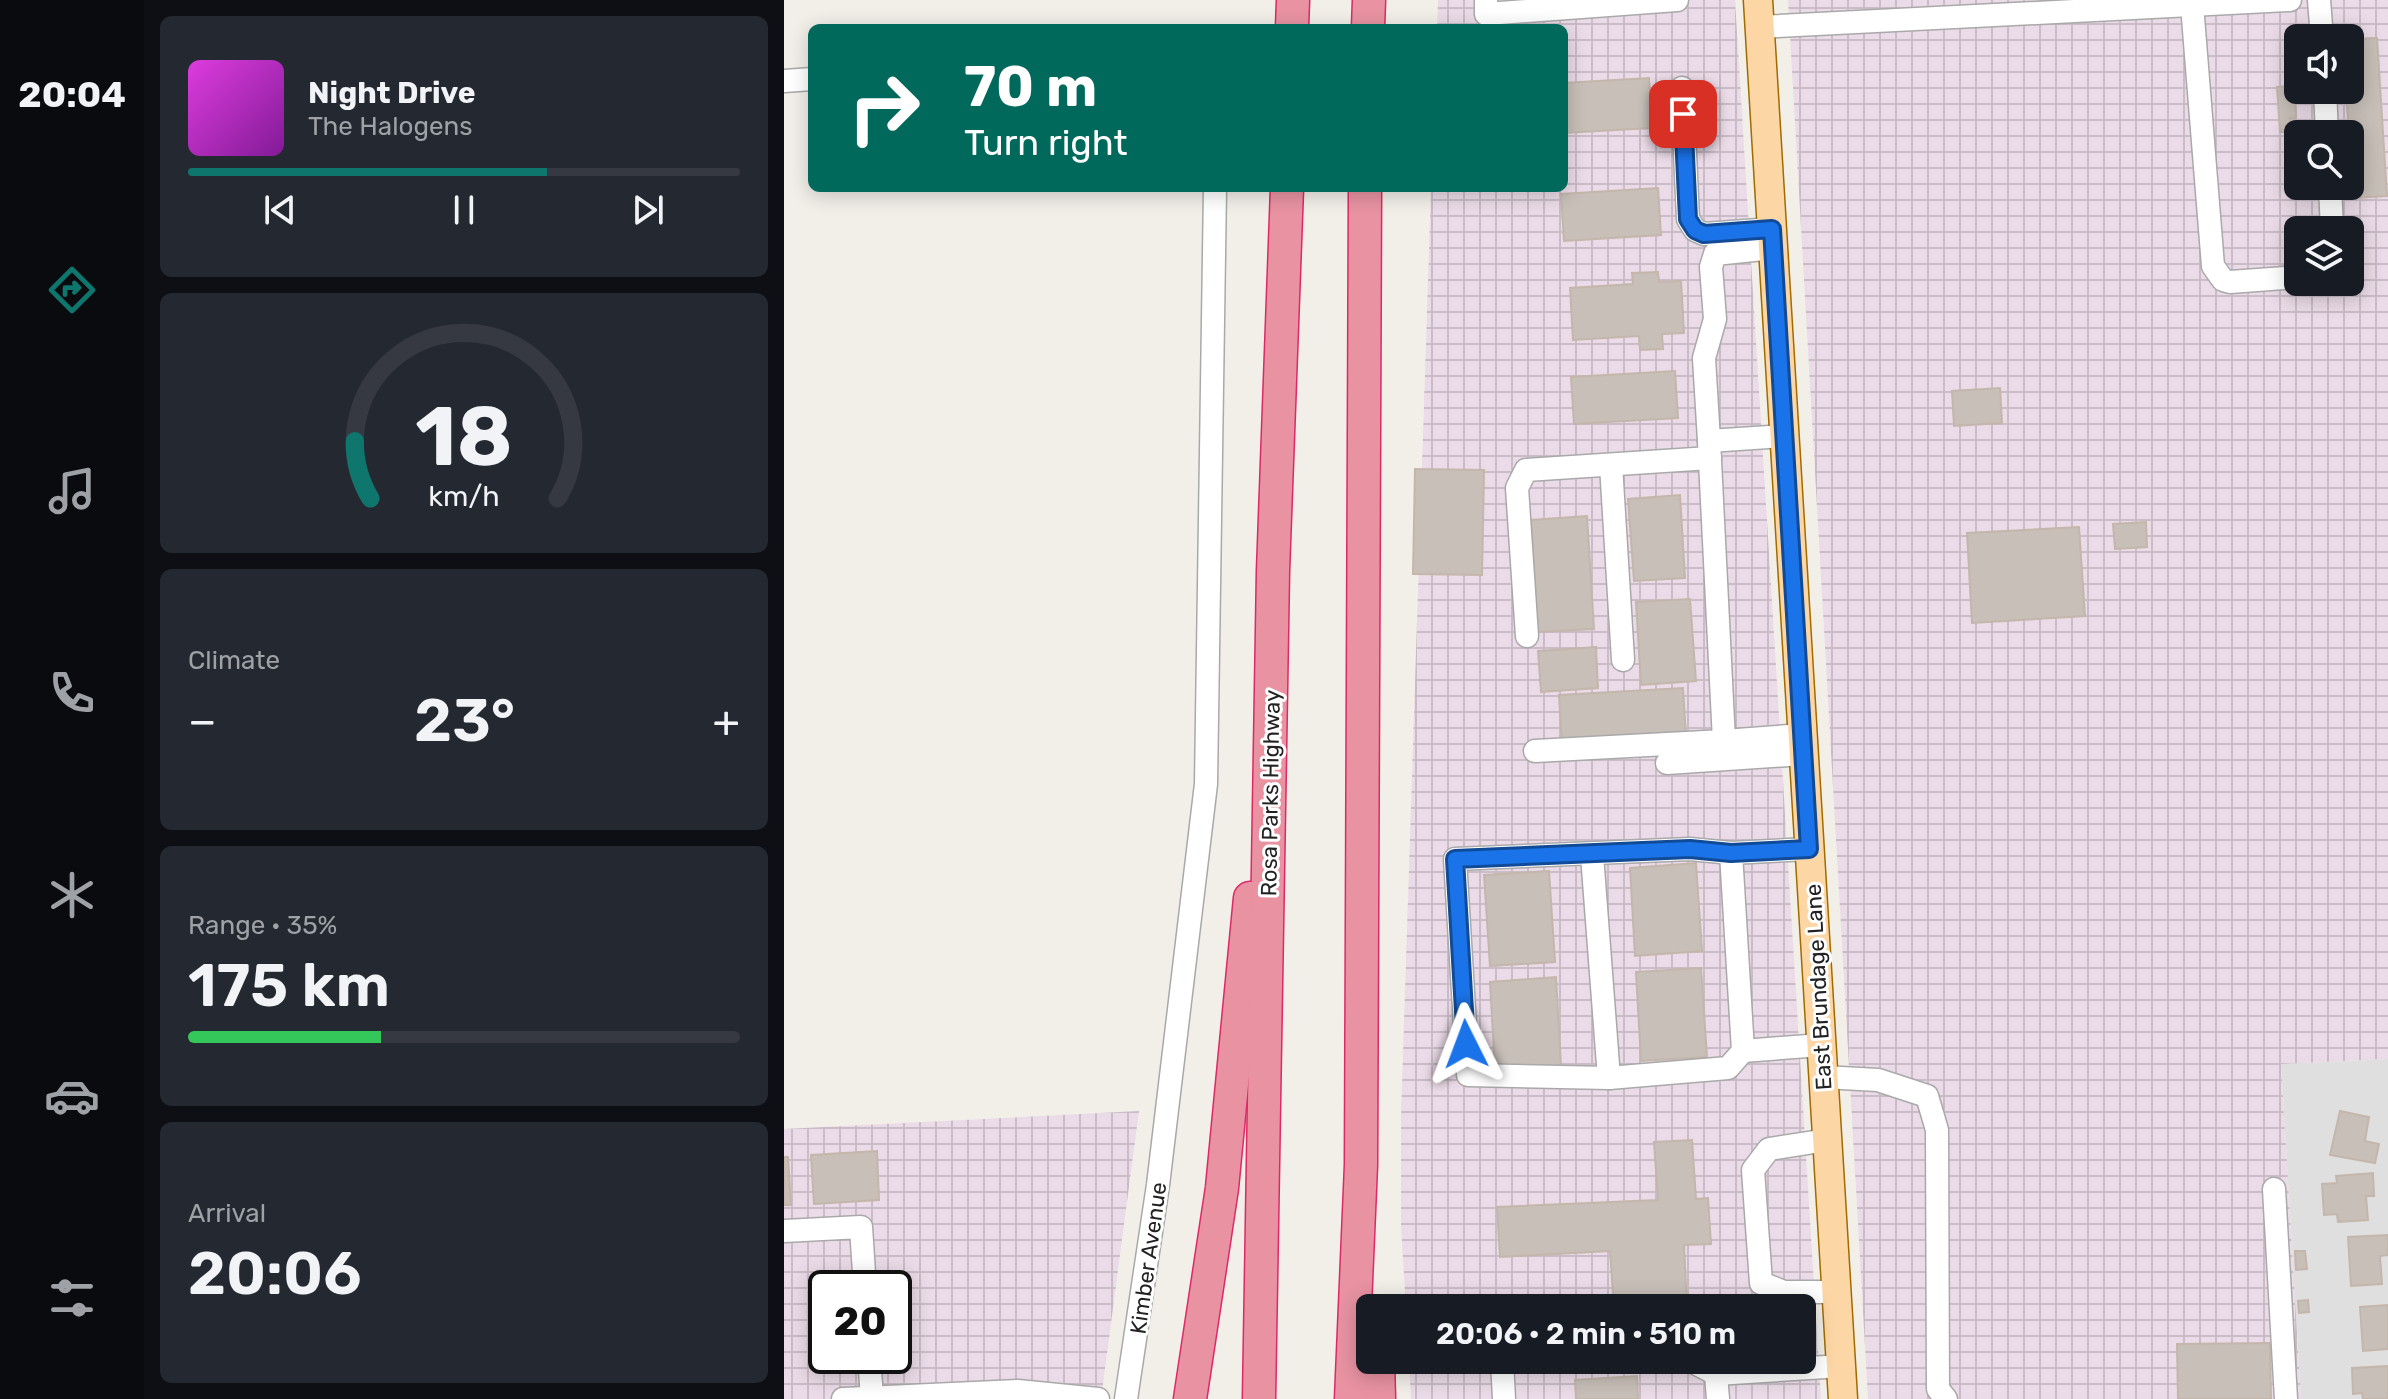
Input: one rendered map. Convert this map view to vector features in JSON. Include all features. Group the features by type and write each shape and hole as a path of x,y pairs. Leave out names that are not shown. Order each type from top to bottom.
{"highway":[{"path":"1292,24 1293,0"},
{"path":"1368,24 1369,0"},
{"name":"Rosa Parks Highway","path":"1259,1399 1273,571 1287,192"},
{"path":"1351,1399 1361,1165 1365,192"},
{"path":"1190,1399 1222,1188 1253,871 1271,793"},
{"path":"1361,1165 1374,1246 1376,1294"},
{"path":"1378,1374 1379,1399"}],"main road":[{"name":"East Brundage Lane","path":"1759,13 1843,1399"}],"street":[{"path":"1486,0 1486,14 1677,0"},
{"path":"1759,13 2192,5 2290,0"},
{"path":"2319,0 2321,24"},
{"path":"2192,5 2213,266 2223,280 2230,282 2284,278"},
{"path":"784,81 808,79"},
{"path":"1682,88 1688,219 1695,230 1704,234 1773,239"},
{"name":"Kimber Avenue","path":"1126,1399 1166,1117 1206,784 1215,192"},
{"path":"1724,741 1704,358 1715,319 1711,261 1715,254 1773,239"},
{"path":"1527,636 1517,488 1526,470 1611,465 1785,436"},
{"path":"1611,465 1623,660"},
{"path":"1535,751 1724,741 1803,745"},
{"path":"1667,763 1803,745"},
{"path":"1809,849 1731,853 1690,849 1455,859 1468,1075 1609,1078 1728,1068 1743,1051 1821,1045"},
{"path":"1731,853 1743,1051"},
{"path":"1592,855 1609,1078"},
{"path":"1823,1077 1878,1080 1927,1096 1937,1130 1938,1389 1946,1399"},
{"path":"1827,1140 1769,1149 1753,1170 1761,1283 1784,1292 1836,1292"},
{"path":"2274,1189 2286,1399"},
{"path":"784,1231 861,1227 864,1270"},
{"path":"1816,1368 1841,1366"},
{"path":"874,1374 881,1398"},
{"path":"1503,1374 1504,1399"},
{"path":"1716,1374 1718,1399"},
{"path":"843,1399 1018,1391 1098,1399"}],"shaded area":[{"path":"1438,0 1735,0 1815,1294 1405,1294 1401,1227 1401,1115 1431,192 1568,192 1568,24 1437,24"},
{"path":"1788,0 2388,0 2388,1059 2281,1064 2301,1399 1868,1399"},
{"path":"2388,1059 2388,1399 2301,1399 2281,1064"},
{"path":"1139,1111 1101,1399 784,1399 784,1129"},
{"path":"1816,1318 1821,1399 1411,1399 1410,1374 1816,1374"}],"building":[{"path":"2364,38 2377,38 2387,196 2364,197 2364,120 2348,120 2347,104 2364,104"},
{"path":"1649,78 1652,128 1568,133 1568,83"},
{"path":"2277,87 2284,87 2284,104 2295,104 2296,118 2284,120 2284,132 2280,132"},
{"path":"1658,188 1661,235 1564,241 1561,194"},
{"path":"1658,272 1659,282 1681,281 1684,333 1662,334 1663,349 1640,350 1639,336 1573,340 1570,288 1633,284 1632,273"},
{"path":"1675,371 1678,418 1574,424 1571,377"},
{"path":"2000,388 2002,423 1954,426 1952,391"},
{"path":"1415,469 1484,470 1482,575 1413,574"},
{"path":"1680,495 1685,578 1634,581 1628,499"},
{"path":"1587,516 1594,629 1538,632 1531,520"},
{"path":"2146,522 2147,547 2115,549 2113,524"},
{"path":"2079,527 2085,616 1972,623 1967,533"},
{"path":"1690,599 1696,681 1641,685 1636,602"},
{"path":"1596,647 1598,688 1541,692 1538,651"},
{"path":"1683,688 1686,737 1562,745 1559,695"},
{"path":"1696,863 1702,951 1635,956 1630,868"},
{"path":"1549,871 1555,962 1490,966 1484,875"},
{"path":"1701,968 1707,1057 1641,1061 1636,972"},
{"path":"1556,977 1561,1066 1495,1071 1490,982"},
{"path":"2340,1111 2369,1117 2365,1141 2379,1144 2375,1163 2330,1155"},
{"path":"1692,1140 1696,1199 1708,1198 1711,1244 1684,1245 1686,1294 1613,1294 1610,1251 1500,1257 1497,1207 1658,1200 1654,1142"},
{"path":"877,1151 879,1200 814,1204 811,1155"},
{"path":"784,1157 788,1157 791,1205 784,1205"},
{"path":"2373,1173 2374,1196 2366,1196 2368,1220 2338,1222 2337,1214 2324,1215 2322,1184 2337,1183 2336,1176"},
{"path":"2388,1235 2388,1255 2380,1256 2382,1284 2351,1286 2348,1237"},
{"path":"2295,1251 2305,1251 2307,1269 2296,1270"},
{"path":"2308,1300 2309,1312 2299,1313 2298,1301"},
{"path":"2388,1305 2388,1349 2363,1351 2360,1307"},
{"path":"2270,1343 2271,1399 2178,1399 2177,1344"},
{"path":"2388,1366 2388,1399 2363,1399 2362,1393 2353,1394 2352,1368"},
{"path":"1637,1376 1638,1399 1576,1399 1575,1380"}],"route":[{"path":"1466,1044 1455,859 1690,849 1731,853 1809,849 1772,229 1704,234 1695,230 1688,219 1683,114"}]}
